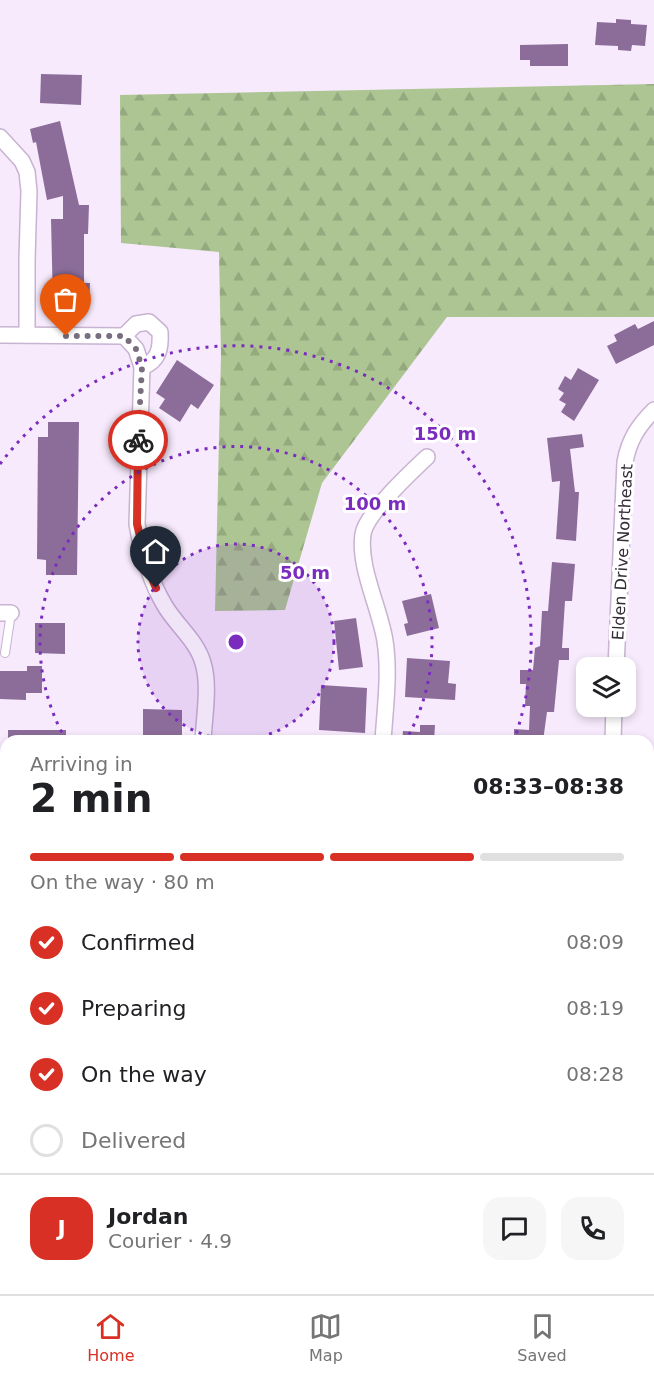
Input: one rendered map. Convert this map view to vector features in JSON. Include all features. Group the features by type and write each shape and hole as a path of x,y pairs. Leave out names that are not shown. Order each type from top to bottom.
{"street":[{"path":"0,137 22,161 27,172 29,191 27,335"},
{"path":"0,335 124,336 136,324 149,322 160,332 161,346 156,358 142,367"},
{"path":"124,336 136,349 142,367 137,524 140,542 152,579 165,606 197,648 203,663 206,676 203,735"},
{"name":"Elden Drive Northeast","path":"616,657 625,462 632,439 642,422 654,410"},
{"path":"383,735 387,656 363,556 363,534 369,520 427,457"},
{"path":"613,735 614,717"}],"lane":[{"path":"5,653 6,613"}],"green space":[{"path":"654,84 654,317 447,317 322,483 285,610 215,611 221,355 219,252 121,243 120,95"}],"building":[{"path":"616,19 631,20 631,24 647,25 645,46 632,45 631,51 618,50 618,46 595,45 597,22 616,23"},
{"path":"568,44 568,66 530,66 530,60 520,60 520,45"},
{"path":"41,74 82,75 81,105 40,103"},
{"path":"60,121 79,205 89,205 88,234 84,234 84,283 90,283 89,306 53,305 51,219 63,219 63,196 47,200 36,142 33,143 30,129"},
{"path":"654,321 654,345 616,364 607,346 617,341 614,335 635,324 638,329"},
{"path":"177,360 214,385 198,409 191,404 180,422 159,408 165,399 156,393"},
{"path":"578,368 599,380 574,421 561,412 566,404 559,400 564,393 558,389 565,376 571,380"},
{"path":"48,422 79,422 77,575 46,575 46,560 37,559 38,437 48,437"},
{"path":"582,434 584,447 570,449 575,492 579,492 576,541 556,539 560,481 552,482 547,438"},
{"path":"552,562 575,564 572,601 565,601 562,648 569,648 569,660 559,660 554,712 547,712 544,735 514,735 514,729 529,730 530,706 525,706 526,684 520,684 520,670 533,670 535,648 540,646 542,611 548,611"},
{"path":"431,594 439,628 407,636 404,624 408,623 402,601"},
{"path":"356,618 363,667 339,670 334,621"},
{"path":"35,623 65,623 65,654 35,653"},
{"path":"407,658 450,661 448,683 456,684 455,700 405,697"},
{"path":"27,666 42,666 42,693 26,693 26,700 0,699 0,671 27,671"},
{"path":"321,685 367,688 365,733 319,730"},
{"path":"143,709 182,710 182,735 143,735"},
{"path":"420,725 435,725 434,735 403,735 403,731 420,732"},
{"path":"8,730 66,730 66,735 8,735"}],"way so far":[{"path":"66,336 124,336 136,349 142,367 138,440"}],"route":[{"path":"138,440 137,524 148,569 156,588"}]}
